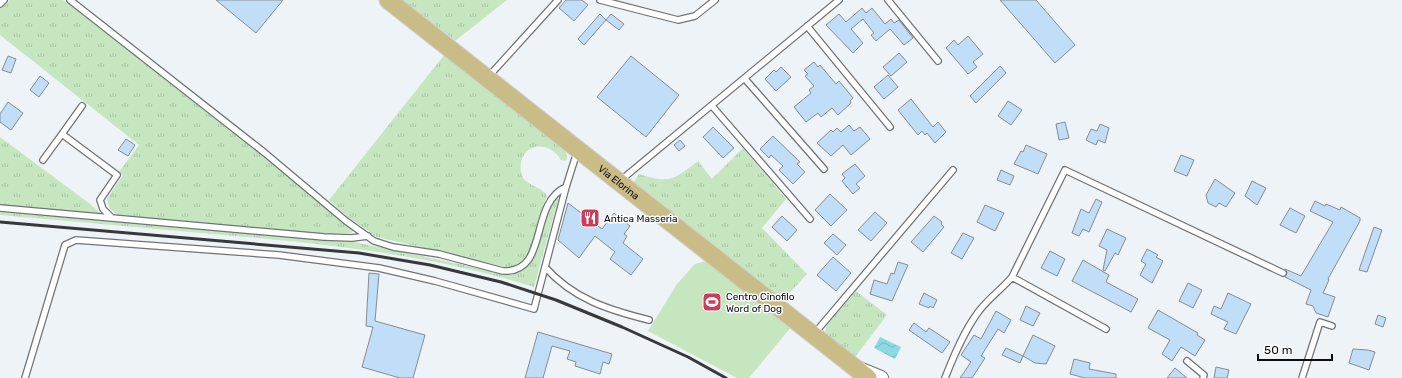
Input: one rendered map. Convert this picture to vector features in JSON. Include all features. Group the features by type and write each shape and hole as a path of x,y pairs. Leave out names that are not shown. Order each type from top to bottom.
{"main road":[{"name":"Via Elorina","path":"388,0 862,373"}],"street":[{"path":"862,373 881,378"}],"lane":[{"path":"0,4 4,0"},
{"path":"70,0 265,153 346,221 374,241 393,247 439,254 503,271 512,271 520,268 528,260 533,252 546,205 553,196 566,187"},
{"path":"487,78 558,0"},
{"path":"600,0 678,20 695,16 715,0"},
{"path":"619,181 745,79 839,0"},
{"path":"888,0 938,61"},
{"path":"807,26 890,127"},
{"path":"745,79 824,169"},
{"path":"43,160 82,106"},
{"path":"712,106 810,219"},
{"path":"62,134 117,175 100,200 103,208 112,218"},
{"path":"25,378 65,245 76,240 279,255 379,268 435,281 534,309 566,187 578,150"},
{"path":"814,335 953,170"},
{"path":"945,378 955,351 978,312 1012,277 1065,170 1283,272"},
{"path":"0,208 324,237 352,238 368,236"},
{"path":"545,267 556,280 577,295 612,311 648,320"},
{"path":"1012,277 1106,330"},
{"path":"1302,378 1320,322 1332,326"},
{"path":"1187,361 1204,375 1203,378"}],"green space":[{"path":"10,0 63,0 263,155 353,230 352,233 325,234 118,215 110,209 107,199 123,175 119,172 139,145 0,35 0,9"},
{"path":"402,0 507,0 455,41"},
{"path":"445,54 566,152 567,159 565,161 561,160 548,148 541,147 534,147 528,150 524,156 521,163 522,177 544,192 547,196 531,247 526,256 519,263 510,268 377,237 349,218 329,200"},
{"path":"0,137 100,213 96,215 0,206"},
{"path":"743,148 786,199 762,228 807,274 782,301 633,183 639,174 658,179 677,176 698,161 712,179"},
{"path":"556,196 559,196 534,287 458,267 380,252 303,242 0,215 0,212 349,241 512,275 522,269 530,260 539,240 550,206"},
{"name":"Centro Cinofilo Word of Dog","path":"707,261 791,327 749,378 737,378 648,331 677,284 695,264"},
{"path":"856,291 887,315 855,357 824,334 827,325"}],"water":[{"path":"880,337 901,347 895,359 874,348"}],"building":[{"path":"216,0 283,0 256,33"},
{"path":"566,0 582,0 588,5 574,21 559,8"},
{"path":"1000,0 1036,0 1075,45 1055,63"},
{"path":"862,8 866,13 872,8 885,24 891,19 894,23 899,20 913,38 904,45 890,29 876,41 871,35 874,33 863,19 851,29 863,43 853,53 826,25 839,14 846,22"},
{"path":"600,14 606,20 584,45 578,39"},
{"path":"611,14 624,24 619,30 606,20"},
{"path":"968,36 983,54 973,62 977,67 968,74 946,48 954,40 958,45"},
{"path":"899,53 907,62 891,76 883,67"},
{"path":"8,56 16,59 11,73 2,70"},
{"path":"631,56 679,95 646,137 597,97"},
{"path":"814,62 818,67 820,65 836,84 839,81 853,98 850,101 851,103 838,115 832,108 821,117 818,113 806,122 794,107 811,93 809,90 814,86 805,76 808,74 804,70"},
{"path":"1000,66 1006,73 976,103 970,96"},
{"path":"781,67 791,77 776,91 765,79 774,70 776,72"},
{"path":"888,75 898,87 884,99 874,87"},
{"path":"40,76 49,83 39,97 30,90"},
{"path":"911,99 933,127 938,122 946,132 935,143 927,133 925,135 922,131 918,135 898,110"},
{"path":"1008,101 1022,110 1011,125 998,116"},
{"path":"8,102 23,113 11,130 0,122 0,114"},
{"path":"1065,122 1069,138 1059,140 1056,124"},
{"path":"1100,124 1109,128 1105,143 1098,140 1096,145 1086,140 1091,129 1097,131"},
{"path":"849,125 854,131 860,127 870,139 851,155 843,145 831,156 817,143 831,130 833,132 837,128 841,132"},
{"path":"713,127 734,148 723,158 703,137"},
{"path":"773,136 800,162 797,164 805,172 793,184 779,170 783,166 771,155 769,158 760,149"},
{"path":"126,139 135,145 128,156 118,150"},
{"path":"680,140 685,146 679,151 674,145"},
{"path":"1026,145 1047,154 1038,174 1014,164 1021,151 1023,152"},
{"path":"1181,155 1194,160 1187,176 1174,171"},
{"path":"855,164 865,176 856,184 860,188 853,194 842,181 845,178 842,174"},
{"path":"1001,170 1014,176 1010,185 997,180"},
{"path":"1215,179 1235,193 1226,207 1219,203 1216,207 1208,203 1206,195"},
{"path":"1252,181 1266,188 1257,205 1245,196"},
{"path":"830,194 847,210 831,226 815,210"},
{"path":"1096,199 1102,202 1089,232 1083,229 1079,236 1072,233 1081,209 1089,213"},
{"path":"1315,201 1325,206 1326,204 1340,210 1341,207 1360,218 1360,221 1328,279 1329,280 1323,293 1335,297 1328,317 1316,313 1313,306 1306,304 1311,290 1285,277 1287,273 1285,269 1301,276 1333,222 1310,211"},
{"path":"568,203 602,229 614,213 630,226 624,234 627,236 623,243 643,259 631,275 610,259 615,252 595,236 579,258 558,240"},
{"path":"985,205 1004,213 995,231 977,222"},
{"path":"1290,208 1305,216 1296,233 1280,225"},
{"path":"875,212 887,223 871,241 858,230"},
{"path":"782,216 797,230 787,241 772,227"},
{"path":"934,216 942,222 941,224 944,227 923,252 911,242"},
{"path":"1374,227 1382,230 1367,272 1359,270"},
{"path":"1107,229 1126,238 1118,255 1115,253 1105,271 1103,270 1107,250 1099,246"},
{"path":"963,233 974,238 962,259 951,253"},
{"path":"833,234 846,245 837,255 824,243"},
{"path":"1147,249 1158,255 1156,257 1163,261 1152,283 1140,275 1146,264 1141,261"},
{"path":"1050,251 1065,259 1057,276 1041,268"},
{"path":"833,257 851,273 836,291 817,275"},
{"path":"1083,260 1109,275 1106,282 1138,299 1131,312 1072,281"},
{"path":"898,262 908,265 892,301 870,294 874,280 887,284 891,273 894,274"},
{"path":"369,273 379,274 375,321 425,335 413,378 400,378 362,367 373,327 366,326"},
{"path":"1188,283 1202,290 1193,308 1179,301"},
{"path":"924,293 937,300 933,308 919,304"},
{"path":"1228,293 1251,304 1236,334 1224,329 1228,322 1211,314 1214,306 1221,309"},
{"path":"1026,306 1040,313 1033,326 1020,320"},
{"path":"1158,310 1198,333 1197,335 1205,340 1195,356 1181,347 1172,361 1162,354 1170,340 1148,328"},
{"path":"996,311 1011,320 1004,333 998,329 981,356 985,358 972,378 960,378 971,362 961,355 974,335 981,339"},
{"path":"1378,315 1386,318 1383,327 1375,324"},
{"path":"914,323 926,332 929,328 950,342 942,353 909,330"},
{"path":"538,332 612,354 609,364 603,362 600,374 575,366 576,362 567,359 570,351 552,346 543,378 525,378"},
{"path":"1033,335 1055,346 1046,364 1035,363 1023,356"},
{"path":"1006,348 1023,356 1020,363 1002,355"},
{"path":"1353,349 1375,352 1369,370 1349,363"},
{"path":"1074,359 1090,363 1089,369 1116,374 1116,378 1085,378 1070,374"},
{"path":"1216,367 1229,370 1227,378 1214,378"},
{"path":"1175,368 1187,378 1167,378"}],"railway":[{"path":"0,222 359,253 430,265 501,282 556,300 622,327 688,357 726,378"}],"place":[{"name":"Antica Masseria","path":"590,218"},
{"name":"Centro Cinofilo Word of Dog","path":"712,302"}]}
